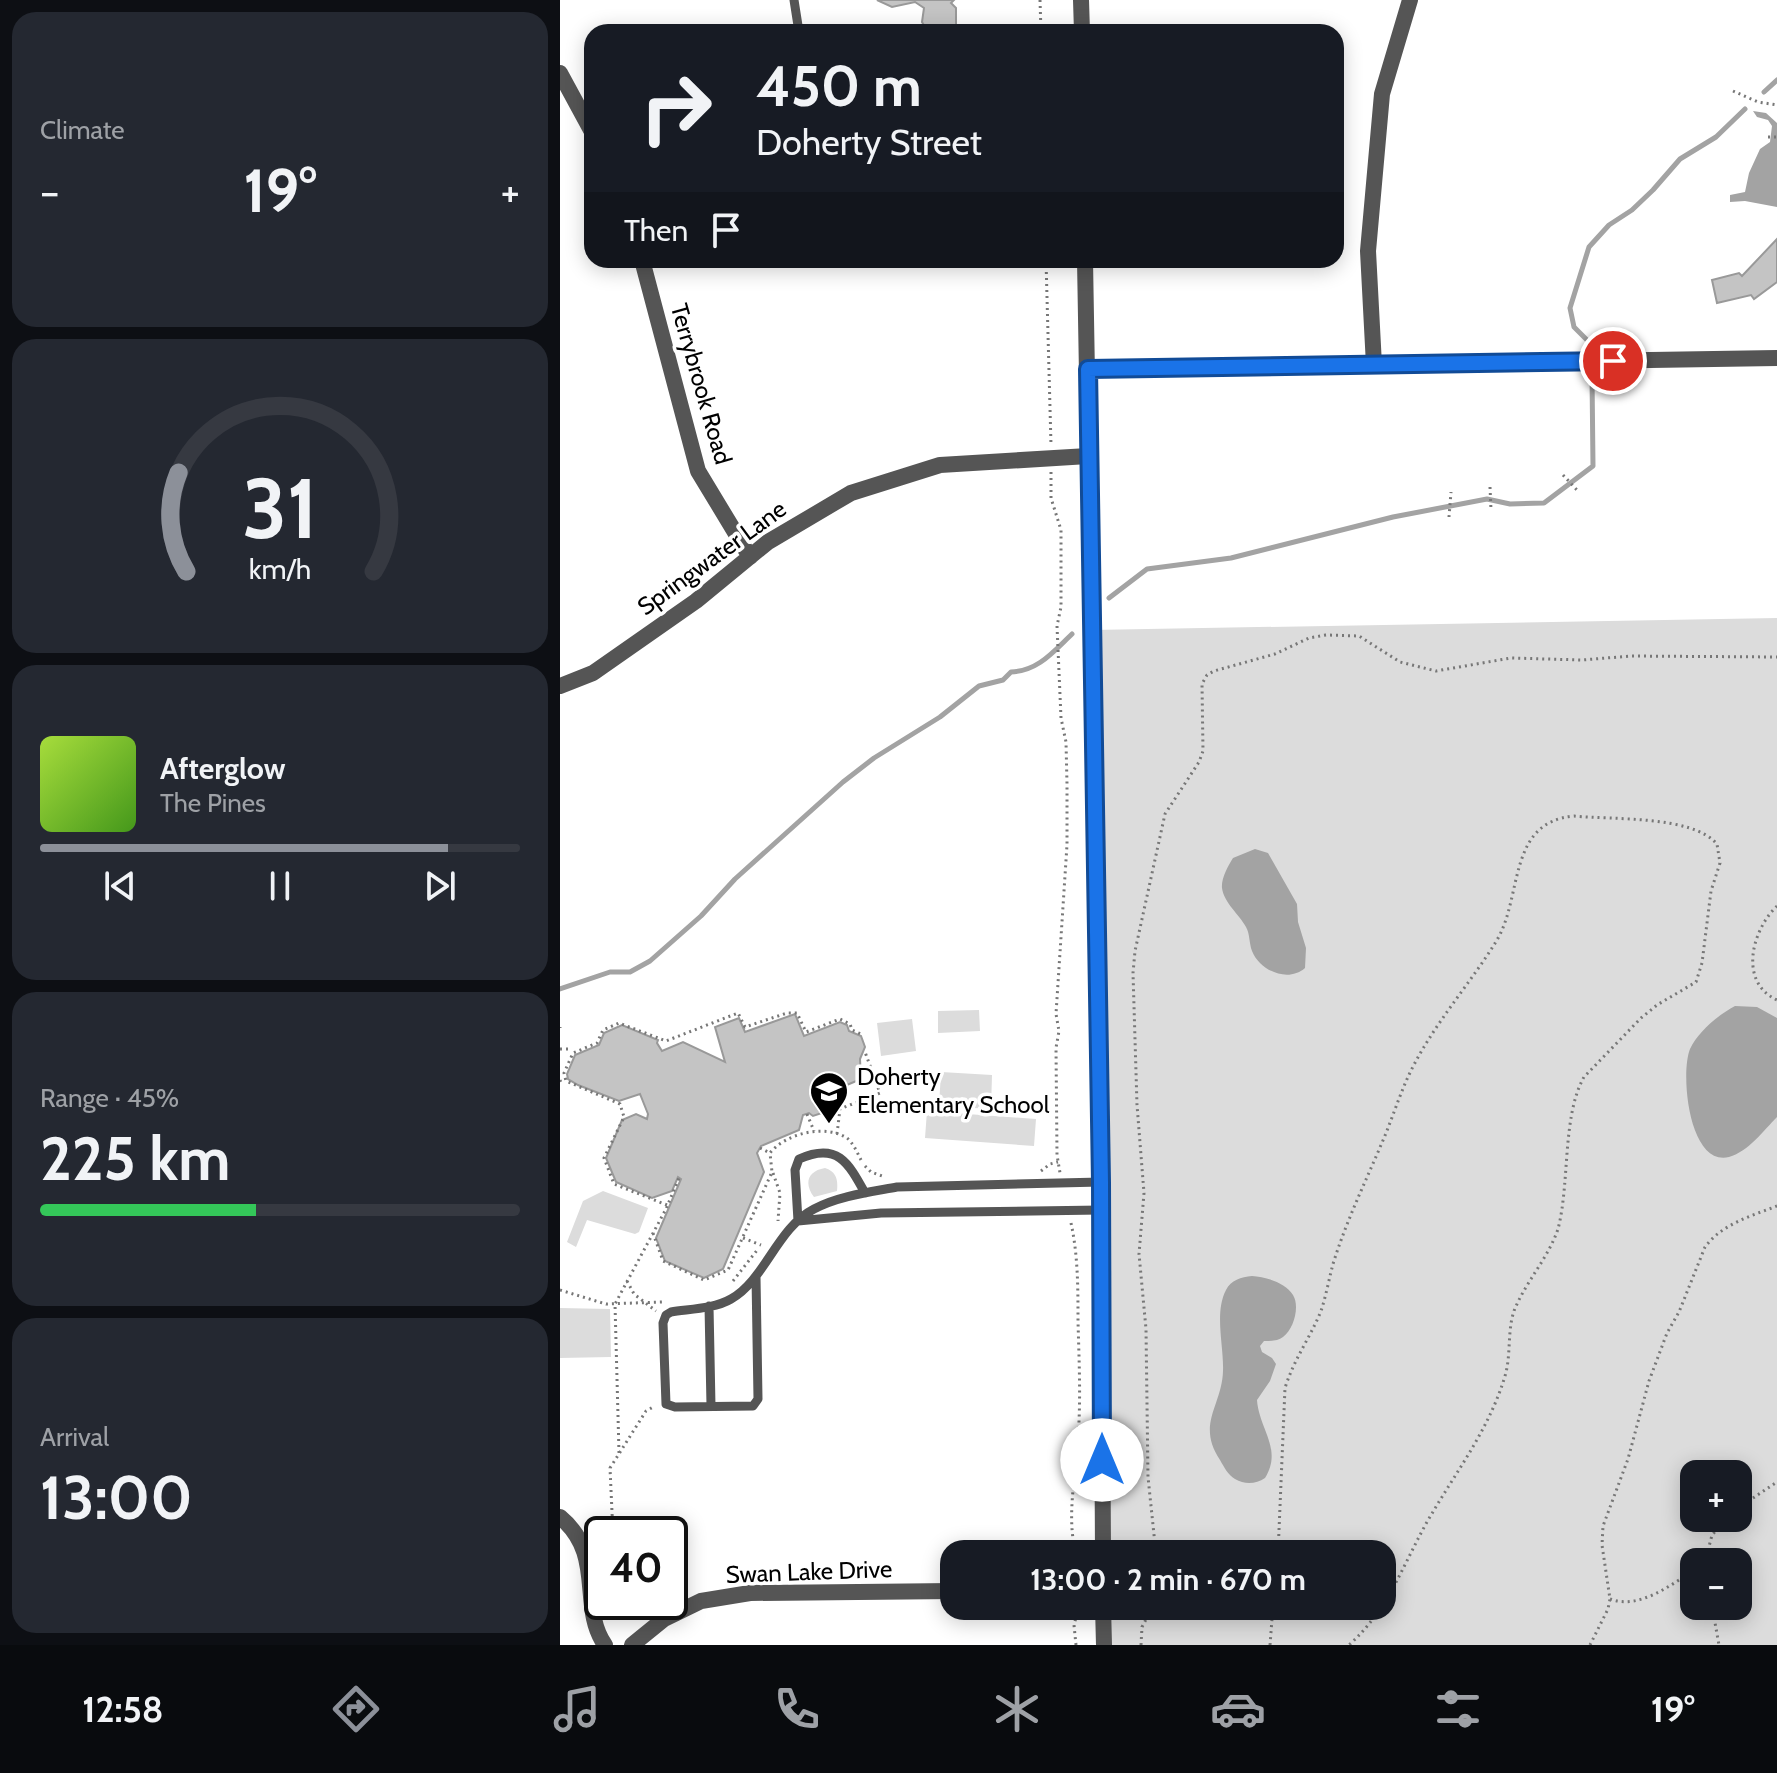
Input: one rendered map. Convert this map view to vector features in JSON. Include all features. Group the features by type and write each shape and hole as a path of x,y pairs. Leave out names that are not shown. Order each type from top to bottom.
{"street":[{"path":"1081,0 1082,24"},
{"path":"1374,365 1368,251 1382,94 1410,0"},
{"path":"560,73 584,116"},
{"name":"Terrybrook Road","path":"644,268 698,471 750,557"},
{"path":"1085,268 1101,1182 1103,1540"},
{"path":"1088,369 1777,358"},
{"name":"Springwater Lane","path":"560,686 593,673 696,601 768,542 851,493 940,465 1088,456"},
{"path":"560,1517 570,1525 590,1566 596,1630 605,1645"},
{"name":"Swan Lake Drive","path":"632,1645 664,1619 701,1601 750,1593 940,1591"},
{"path":"1103,1620 1104,1645"}],"lane":[{"path":"794,0 798,24"},
{"path":"798,1221 795,1170 799,1159 810,1154 820,1151 842,1159 851,1167 865,1193"},
{"path":"756,1277 758,1399 753,1406 675,1407 666,1404 665,1317 671,1312 731,1299 756,1277 768,1256 798,1221 814,1209 897,1187 1101,1182"},
{"path":"798,1221 881,1213 1101,1210"},
{"path":"709,1306 711,1406"}],"path":[{"path":"1040,0 1041,24"},
{"path":"1733,91 1758,102 1777,105"},
{"path":"1768,137 1777,137"},
{"path":"1563,475 1577,490"},
{"path":"1490,487 1491,510"},
{"path":"1449,517 1451,492"},
{"path":"1057,626 1068,797 1064,918 1056,1014 1059,1031 1056,1048 1057,1155 1063,1184"},
{"path":"1155,1540 1148,1477 1146,1329 1139,1254 1144,1205 1133,973 1165,814 1203,751 1204,678 1229,665 1265,658 1309,638 1326,635 1359,636 1400,662 1436,671 1511,658 1777,657"},
{"path":"1279,1540 1285,1388 1290,1371 1314,1328 1360,1188 1409,1076 1426,1044 1498,938 1506,921 1527,846 1545,824 1561,817 1574,816 1657,822 1705,833 1717,844 1720,863 1707,911 1700,975 1689,988 1657,1005 1641,1018 1579,1085 1558,1229 1515,1306 1505,1375 1493,1411 1481,1436 1426,1524 1396,1586"},
{"path":"1777,906 1759,931 1753,956 1759,987 1777,1000"},
{"path":"667,1205 614,1184 604,1158 624,1117 620,1104 566,1081 564,1073 573,1053 597,1043 603,1030 619,1023 666,1041 738,1013 745,1027 787,1013 797,1013 806,1032 840,1019 861,1034"},
{"path":"560,1049 570,1049"},
{"path":"837,1134 840,1109 880,1093 865,1052"},
{"path":"807,1114 814,1131"},
{"path":"760,1148 770,1153"},
{"path":"772,1172 780,1193 778,1220 773,1230"},
{"path":"619,1453 615,1304 679,1178"},
{"path":"1590,1645 1610,1599 1602,1545 1603,1526 1628,1459 1649,1381 1667,1333 1711,1239 1726,1228 1777,1206"},
{"path":"1068,1210 1075,1239 1077,1275 1079,1435 1072,1500 1073,1540"},
{"path":"743,1238 761,1245"},
{"path":"730,1284 767,1238"},
{"path":"627,1281 634,1294 665,1317"},
{"path":"560,1290 606,1304 669,1301"},
{"path":"612,1516 610,1468 646,1411 664,1400"},
{"path":"1752,1499 1777,1482"},
{"path":"1610,1599 1628,1602 1642,1598 1680,1578"},
{"path":"1075,1620 1076,1645"},
{"path":"1141,1645 1146,1620"},
{"path":"1270,1645 1272,1620"},
{"path":"1349,1645 1374,1620"},
{"path":"1715,1620 1719,1645"}],"shaded area":[{"path":"1753,111 1766,113 1777,123 1777,207 1745,201 1730,202 1730,195 1745,192 1749,173 1760,149 1770,142 1772,126"},
{"path":"1777,618 1777,1645 1109,1645 1108,1620 1396,1620 1396,1540 1107,1540 1092,630"},
{"path":"1255,849 1268,853 1297,904 1298,922 1306,948 1305,968 1298,972 1275,973 1261,964 1252,951 1246,927 1223,893 1223,881 1233,858"},
{"path":"1735,1006 1757,1007 1777,1018 1777,1117 1743,1150 1729,1157 1715,1156 1696,1134 1687,1097 1687,1061 1690,1049 1703,1030"},
{"path":"979,1010 980,1031 938,1033 938,1011"},
{"path":"912,1019 916,1051 881,1056 877,1023"},
{"path":"941,1072 992,1075 991,1109 939,1106"},
{"path":"927,1111 1036,1119 1034,1146 925,1138"},
{"path":"825,1168 836,1177 837,1191 814,1197 809,1179 814,1172"},
{"path":"603,1191 648,1208 639,1232 635,1234 587,1220 576,1247 567,1242 583,1201"},
{"path":"1252,1276 1269,1279 1285,1287 1293,1295 1296,1311 1293,1323 1283,1337 1264,1341 1260,1346 1262,1352 1276,1364 1270,1381 1257,1400 1272,1458 1265,1478 1250,1483 1235,1479 1226,1471 1213,1447 1210,1425 1222,1383 1222,1299 1234,1281"},
{"path":"560,1308 610,1309 611,1357 560,1358"}],"building":[{"path":"877,0 954,0 951,3 956,8 956,24 923,24 924,8 915,2 892,7"},
{"path":"1777,239 1777,282 1754,299 1751,295 1717,303 1712,280 1739,273 1742,276"},
{"path":"795,1014 804,1036 840,1022 847,1025 849,1031 861,1036 865,1047 860,1059 861,1079 835,1090 830,1084 818,1088 825,1112 803,1115 799,1130 761,1146 757,1153 764,1172 723,1269 704,1278 665,1261 656,1238 681,1179 678,1177 672,1191 652,1198 616,1182 606,1158 622,1120 636,1114 647,1119 640,1094 619,1101 578,1085 568,1079 567,1074 575,1055 599,1045 604,1033 622,1025 658,1040 662,1051 683,1042 725,1062 715,1027 739,1018 745,1032"}],"waterway":[{"path":"1764,92 1777,80"},
{"path":"1590,343 1574,327 1570,308 1589,247 1609,225 1632,210 1653,190 1680,159 1716,137 1745,109"},
{"path":"1109,598 1147,569 1231,558 1393,517 1487,499 1510,504 1544,503 1593,466 1592,376"},
{"path":"560,989 610,972 630,972 650,961 843,782 874,758 940,717 979,686 1003,680 1011,672 1037,664 1072,634"}],"place":[{"name":"Doherty Elementary School","path":"829,1125"}],"route":[{"path":"1102,1460 1101,1182 1088,369 1613,361"}]}
